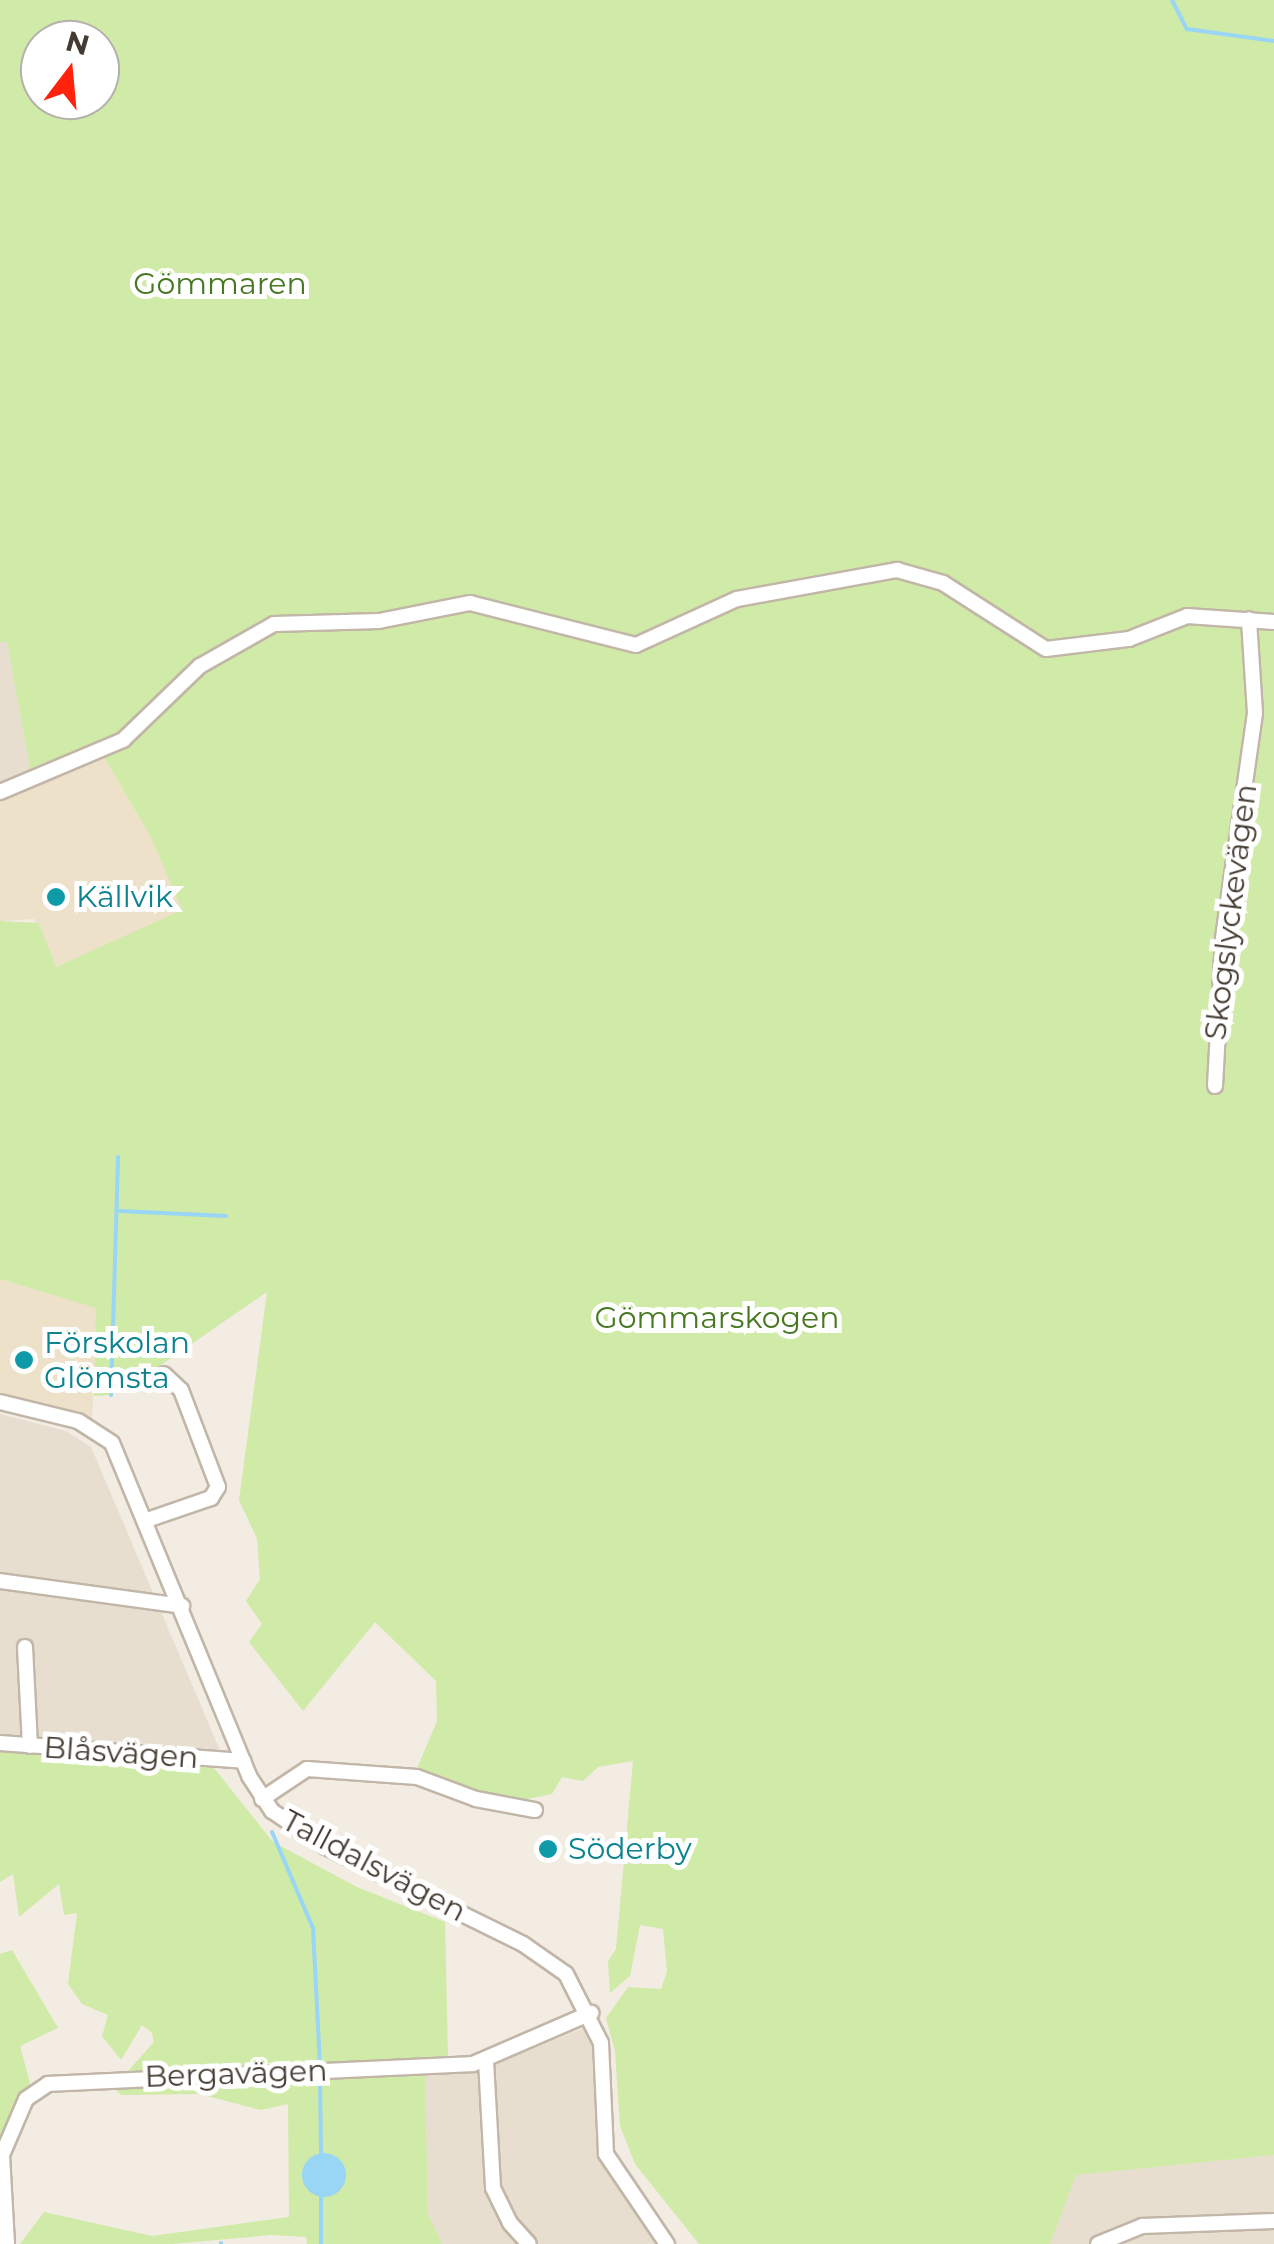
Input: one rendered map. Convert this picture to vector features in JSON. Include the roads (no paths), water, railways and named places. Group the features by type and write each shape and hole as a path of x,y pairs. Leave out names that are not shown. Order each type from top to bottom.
{"street":[{"path":"0,792 122,740 200,666 274,624 379,622 470,603 636,645 737,599 897,570 943,582 1021,639 1046,649 1129,638 1187,616 1274,622"},
{"name":"Skogslyckevägen","path":"1215,1086 1223,938 1255,713 1249,620"},
{"path":"148,1520 211,1498 218,1487 182,1390 164,1374"},
{"name":"Talldalsvägen","path":"0,1402 78,1421 104,1436 126,1467 262,1799 313,1840 544,1956 566,1974 591,2014 603,2053 606,2154 667,2244"},
{"path":"0,1581 182,1606"},
{"path":"26,1647 30,1746"},
{"name":"Blåsvägen","path":"0,1744 243,1760"},
{"path":"262,1799 307,1768 418,1777 535,1810"},
{"name":"Bergavägen","path":"7,2244 0,2162 22,2106 43,2086 486,2061 591,2014"},
{"path":"486,2061 493,2188 510,2223 529,2244"},
{"path":"1098,2244 1142,2226 1274,2220"}],"water":[{"path":"324,2153 340,2159 346,2175 340,2191 324,2197 308,2191 302,2175 308,2159"}],"waterway":[{"path":"1172,0 1187,29 1274,41"},
{"path":"111,1395 118,1157"},
{"path":"120,1211 226,1216"},
{"path":"272,1832 313,1928 320,2068"},
{"path":"320,2080 321,2155"},
{"path":"321,2195 321,2244"}],"place":[{"name":"Källvik","path":"56,897"},
{"name":"Förskolan Glömsta","path":"24,1360"},
{"name":"Söderby","path":"548,1849"}],"park label":[{"name":"Gömmaren","path":"220,284"},
{"name":"Gömmarskogen","path":"717,1318"}]}
